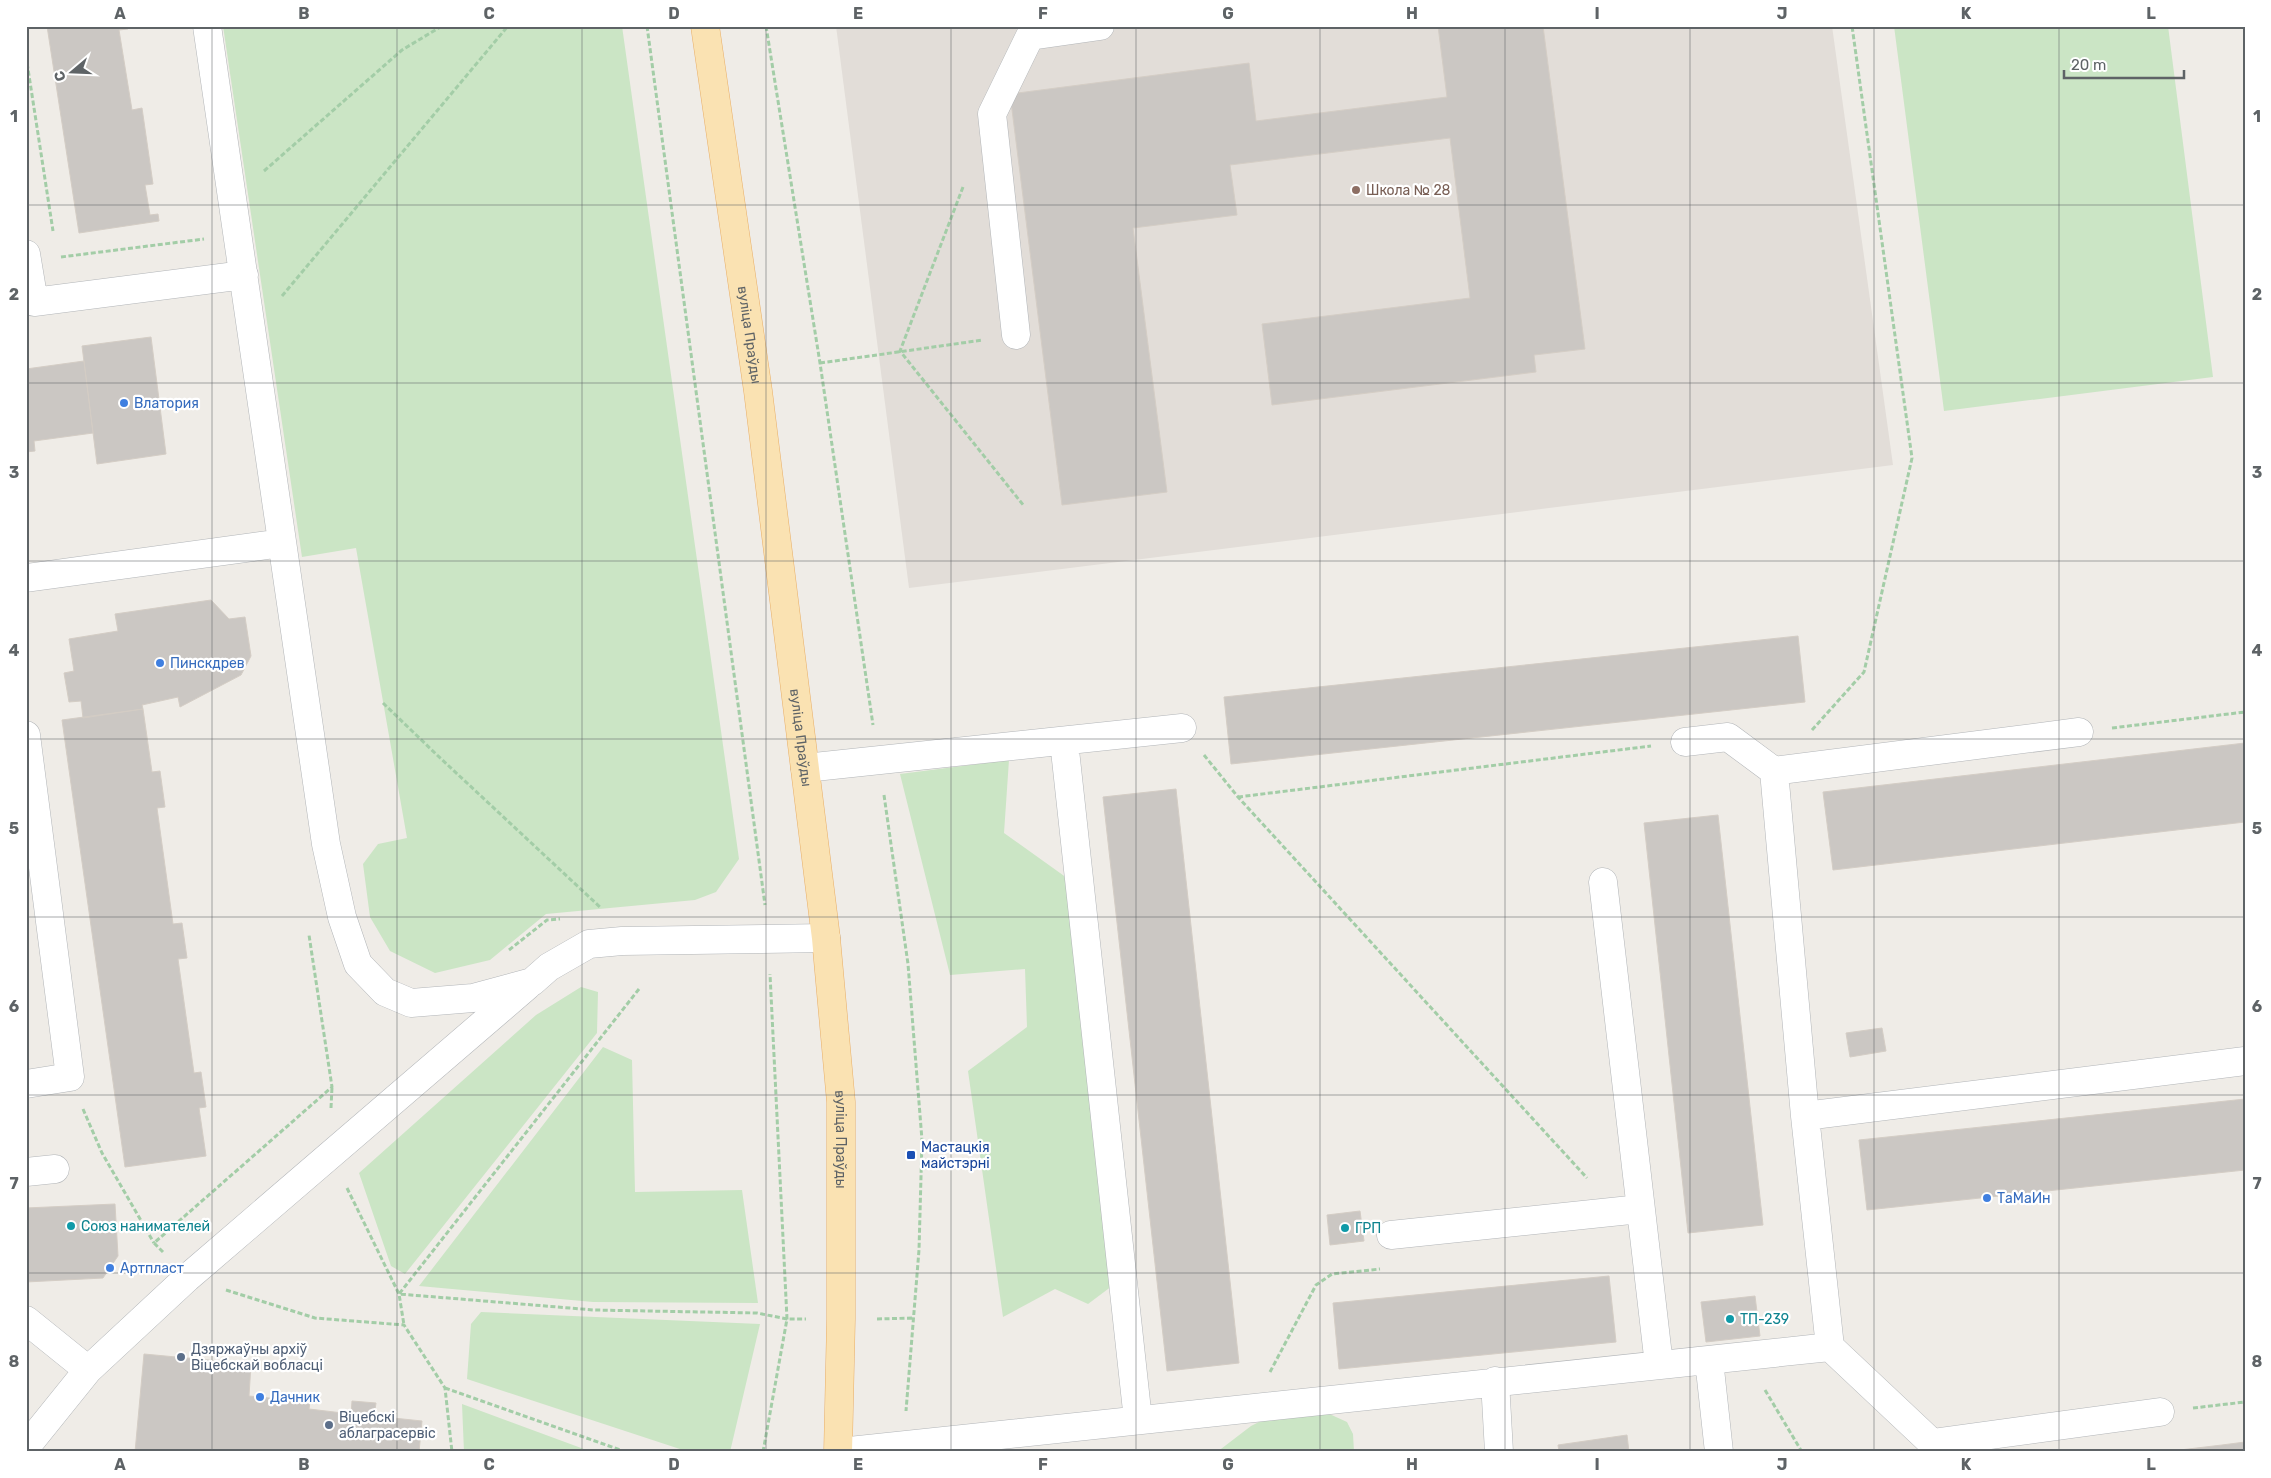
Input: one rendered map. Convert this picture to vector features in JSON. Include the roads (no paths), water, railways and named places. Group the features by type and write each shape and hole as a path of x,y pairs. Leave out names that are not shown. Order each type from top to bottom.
{"main road":[{"name":"вуліца Праўды","path":"705,26 758,391 826,938 841,1102 839,1452"}],"lane":[{"path":"207,26 326,844 342,917 358,964 384,992 411,1003 473,998 532,982"},
{"path":"1016,335 992,114 1030,36 1100,26"},
{"path":"26,254 30,302 244,275"},
{"path":"26,578 282,543"},
{"path":"805,768 1182,728"},
{"path":"1685,742 1728,737 1774,771 2079,732"},
{"path":"26,735 70,1077 26,1084"},
{"path":"1064,741 1138,1420"},
{"path":"1774,771 1805,1116 1830,1347 1932,1443 2160,1412"},
{"path":"1603,882 1629,1210 1659,1365"},
{"path":"26,1447 88,1370 187,1278 549,967 589,944 622,941 826,938"},
{"path":"1805,1116 2245,1061"},
{"path":"26,1172 54,1169"},
{"path":"1391,1235 1629,1210"},
{"path":"26,1320 88,1370"},
{"path":"839,1452 997,1443 1138,1420 1830,1347"},
{"path":"1708,1360 1720,1452"},
{"path":"1495,1381 1499,1452"}],"place":[{"name":"Школа № 28","path":"1356,190"},
{"name":"Влатория","path":"124,403"},
{"name":"Пинскдрев","path":"160,663"},
{"name":"Мастацкія майстэрні","path":"911,1155"},
{"name":"ТаМаИн","path":"1987,1198"},
{"name":"Союз нанимателей","path":"71,1226"},
{"name":"ГРП","path":"1345,1228"},
{"name":"Артпласт","path":"110,1268"},
{"name":"ТП-239","path":"1730,1319"},
{"name":"Дзяржаўны архіў Віцебскай вобласці","path":"181,1357"},
{"name":"Дачник","path":"260,1397"},
{"name":"Віцебскі аблаграсервіс","path":"329,1425"}]}
